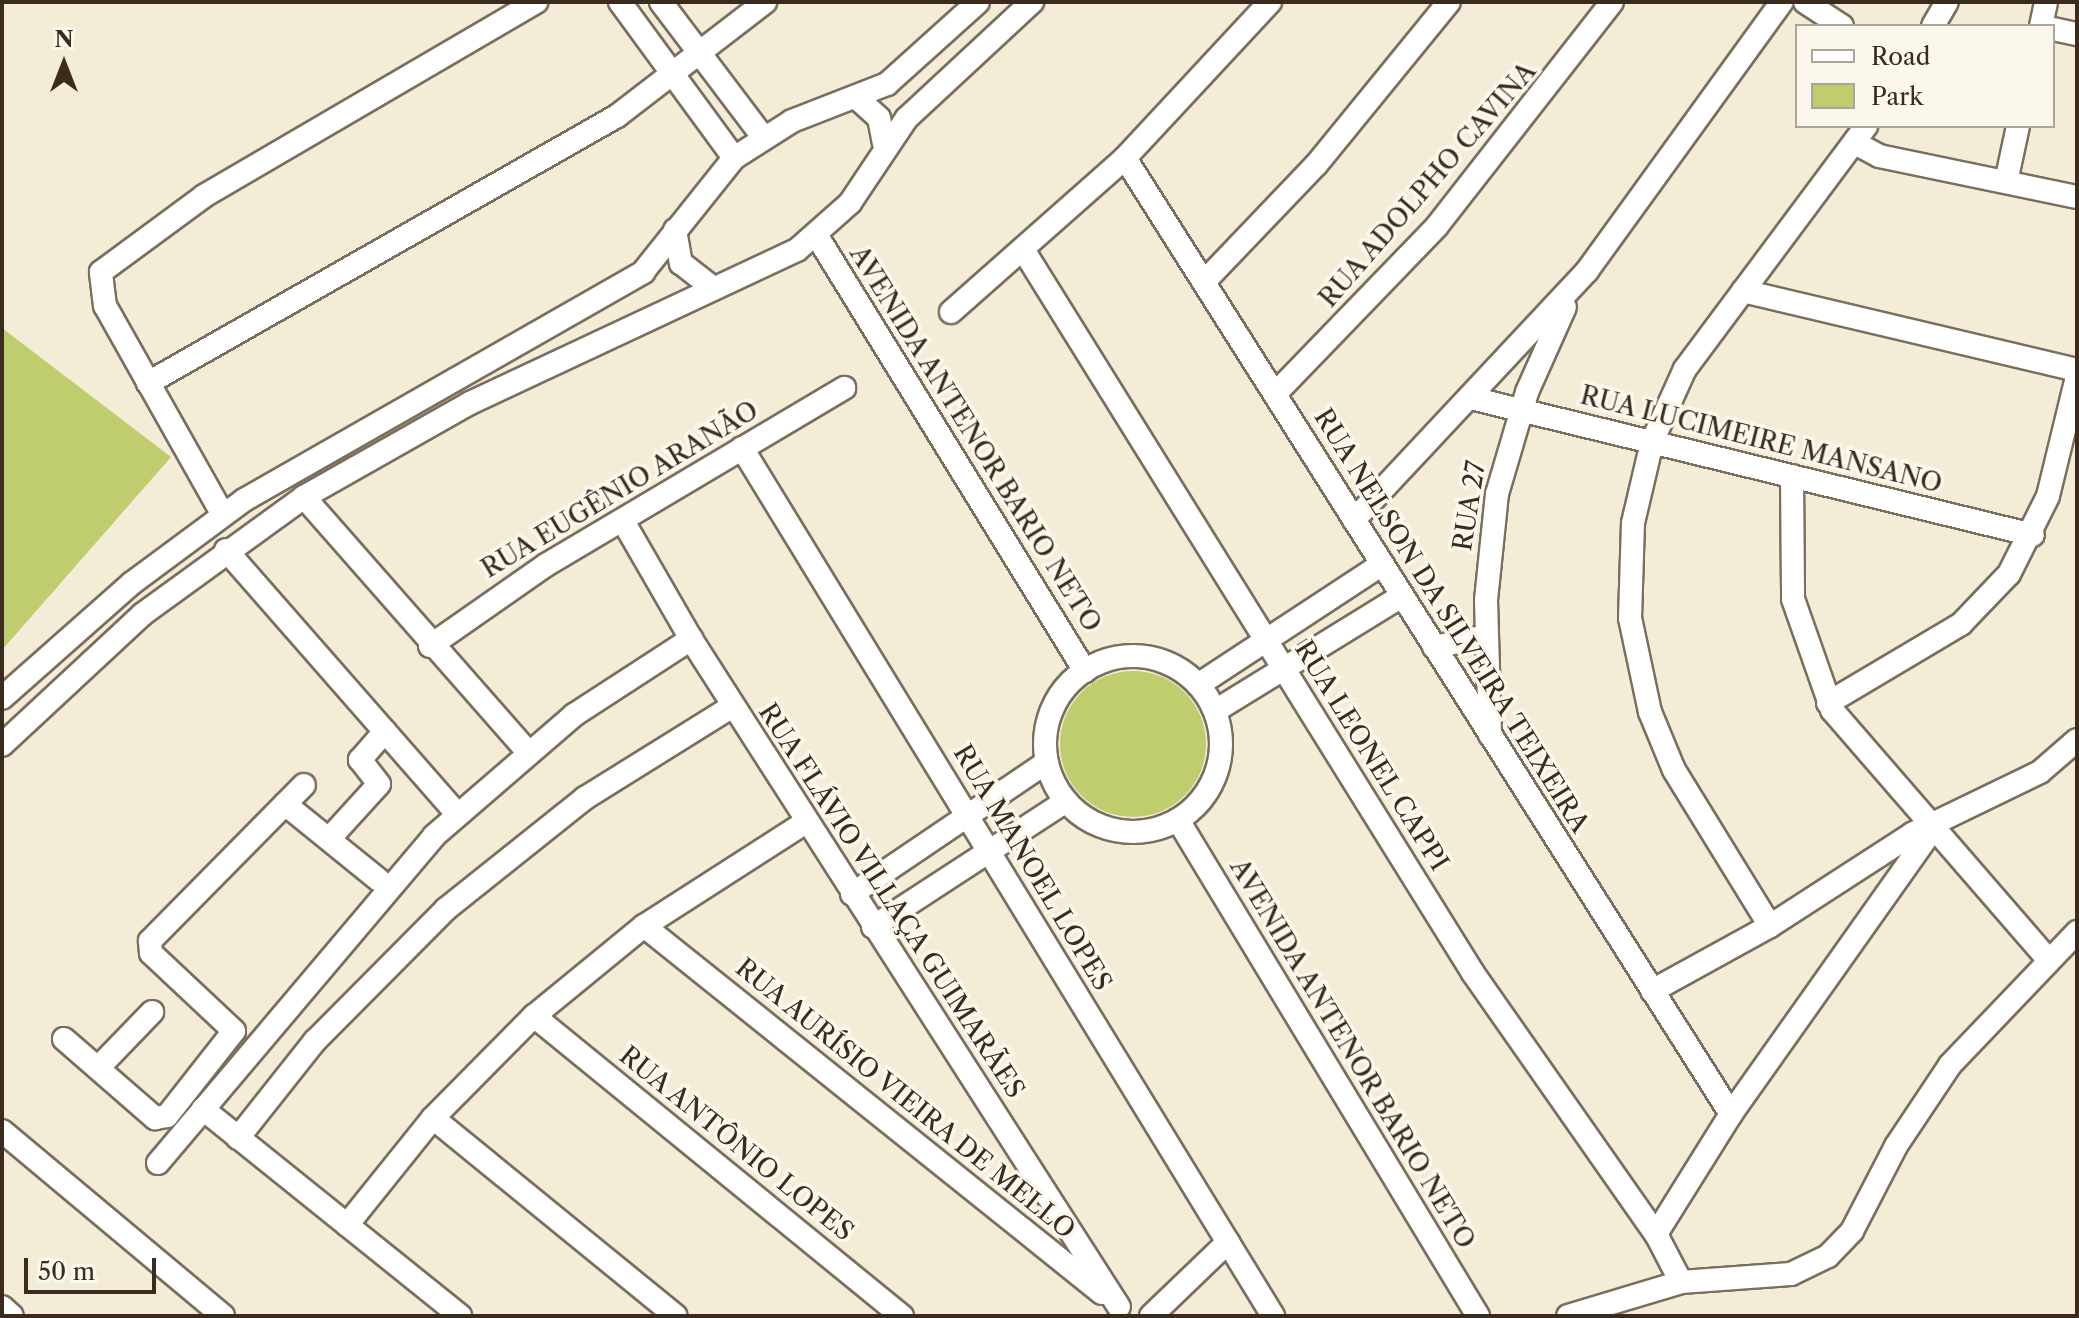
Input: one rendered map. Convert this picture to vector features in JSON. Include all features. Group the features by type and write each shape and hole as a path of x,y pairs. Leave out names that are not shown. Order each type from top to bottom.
{"street":[{"path":"223,515 105,306 101,272 111,261 204,196 536,2"},
{"path":"620,2 734,158"},
{"path":"661,2 763,137"},
{"path":"148,383 617,116 765,2"},
{"path":"2,698 89,618 223,515 362,427 643,272 734,158 763,137 887,84 978,2"},
{"path":"2,745 97,653 226,550 304,497 410,434 710,286 777,263 817,236 863,184 884,143 1032,2"},
{"path":"951,312 1024,251 1125,158 1270,2"},
{"path":"1204,282 1316,165 1449,2"},
{"name":"RUA ADOLPHO CAVINA","path":"1275,394 1437,226 1612,2"},
{"path":"1354,520 1475,399 1565,297 1691,136 1782,2"},
{"path":"1805,2 1839,24"},
{"path":"1934,24 1947,2"},
{"path":"2041,24 2046,2"},
{"path":"2055,29 2077,34"},
{"path":"858,99 879,118 884,143"},
{"path":"2006,182 2018,128"},
{"path":"1770,926 1674,770 1641,681 1629,555 1652,442 1685,369 1860,134 1879,156 2077,197"},
{"name":"RUA NELSON DA SILVEIRA TEIXEIRA","path":"1125,158 1731,1114"},
{"path":"675,230 681,263 710,286"},
{"name":"AVENIDA ANTENOR BARIO NETO","path":"817,236 1085,671"},
{"name":"RUA LEONEL CAPPI","path":"1024,251 1473,973 1656,1234 1681,1282"},
{"path":"1743,291 2077,370"},
{"name":"RUA 27","path":"1490,735 1487,636 1492,529 1520,410 1565,297"},
{"path":"1828,703 1961,624 1995,593 2033,535 2077,377"},
{"name":"RUA EUGÊNIO ARANÃO","path":"430,646 507,589 844,388"},
{"name":"RUA LUCIMEIRE MANSANO","path":"1475,399 2033,535"},
{"name":"RUA MANOEL LOPES","path":"742,448 1273,1316"},
{"path":"1792,476 1793,599 1828,703 1847,735 1935,826 2047,958"},
{"path":"304,497 430,646 527,751"},
{"name":"RUA FLÁVIO VILLAÇA GUIMARÃES","path":"623,521 691,639 806,822 1125,1311"},
{"path":"226,550 457,814"},
{"path":"1198,685 1382,564"},
{"path":"1215,711 1402,596"},
{"path":"1434,647 1487,636"},
{"path":"158,1163 372,904 457,814 527,751 691,639"},
{"path":"1143,657 1198,685 1215,711 1221,742 1217,773 1178,820 1117,831 1066,801 1047,762 1055,704 1085,671 1143,657"},
{"path":"238,1138 315,1041 446,909 585,798 733,706"},
{"path":"378,779 360,760 385,731"},
{"path":"1652,991 1770,926 1935,826 2040,772 2077,740"},
{"path":"329,839 378,779 405,755"},
{"path":"852,894 969,819 1047,762"},
{"path":"64,1039 162,1119 231,1038 232,1023 149,946 304,785"},
{"path":"873,927 1066,801"},
{"path":"285,804 379,880"},
{"name":"AVENIDA ANTENOR BARIO NETO","path":"1178,820 1478,1316"},
{"path":"347,1225 433,1118 534,1016 644,926 806,822"},
{"path":"1656,1234 1731,1114 1935,826"},
{"name":"RUA AURÍSIO VIEIRA DE MELLO","path":"644,926 1125,1311"},
{"path":"1568,1316 1681,1282 1791,1274 1842,1245 1950,1065 2047,958 2077,932"},
{"path":"98,1068 152,1012"},
{"name":"RUA ANTÔNIO LOPES","path":"534,1016 902,1316"},
{"path":"203,1109 460,1316"},
{"path":"433,1118 676,1316"},
{"path":"2,1131 223,1316"},
{"path":"1151,1316 1228,1242"},
{"path":"2,1307 12,1316"}],"green space":[{"path":"2,328 171,457 2,650"},
{"path":"1133,671 1161,676 1185,692 1201,716 1206,744 1201,772 1185,796 1161,812 1133,817 1105,812 1081,796 1065,772 1060,744 1065,716 1081,692 1105,676"}]}
